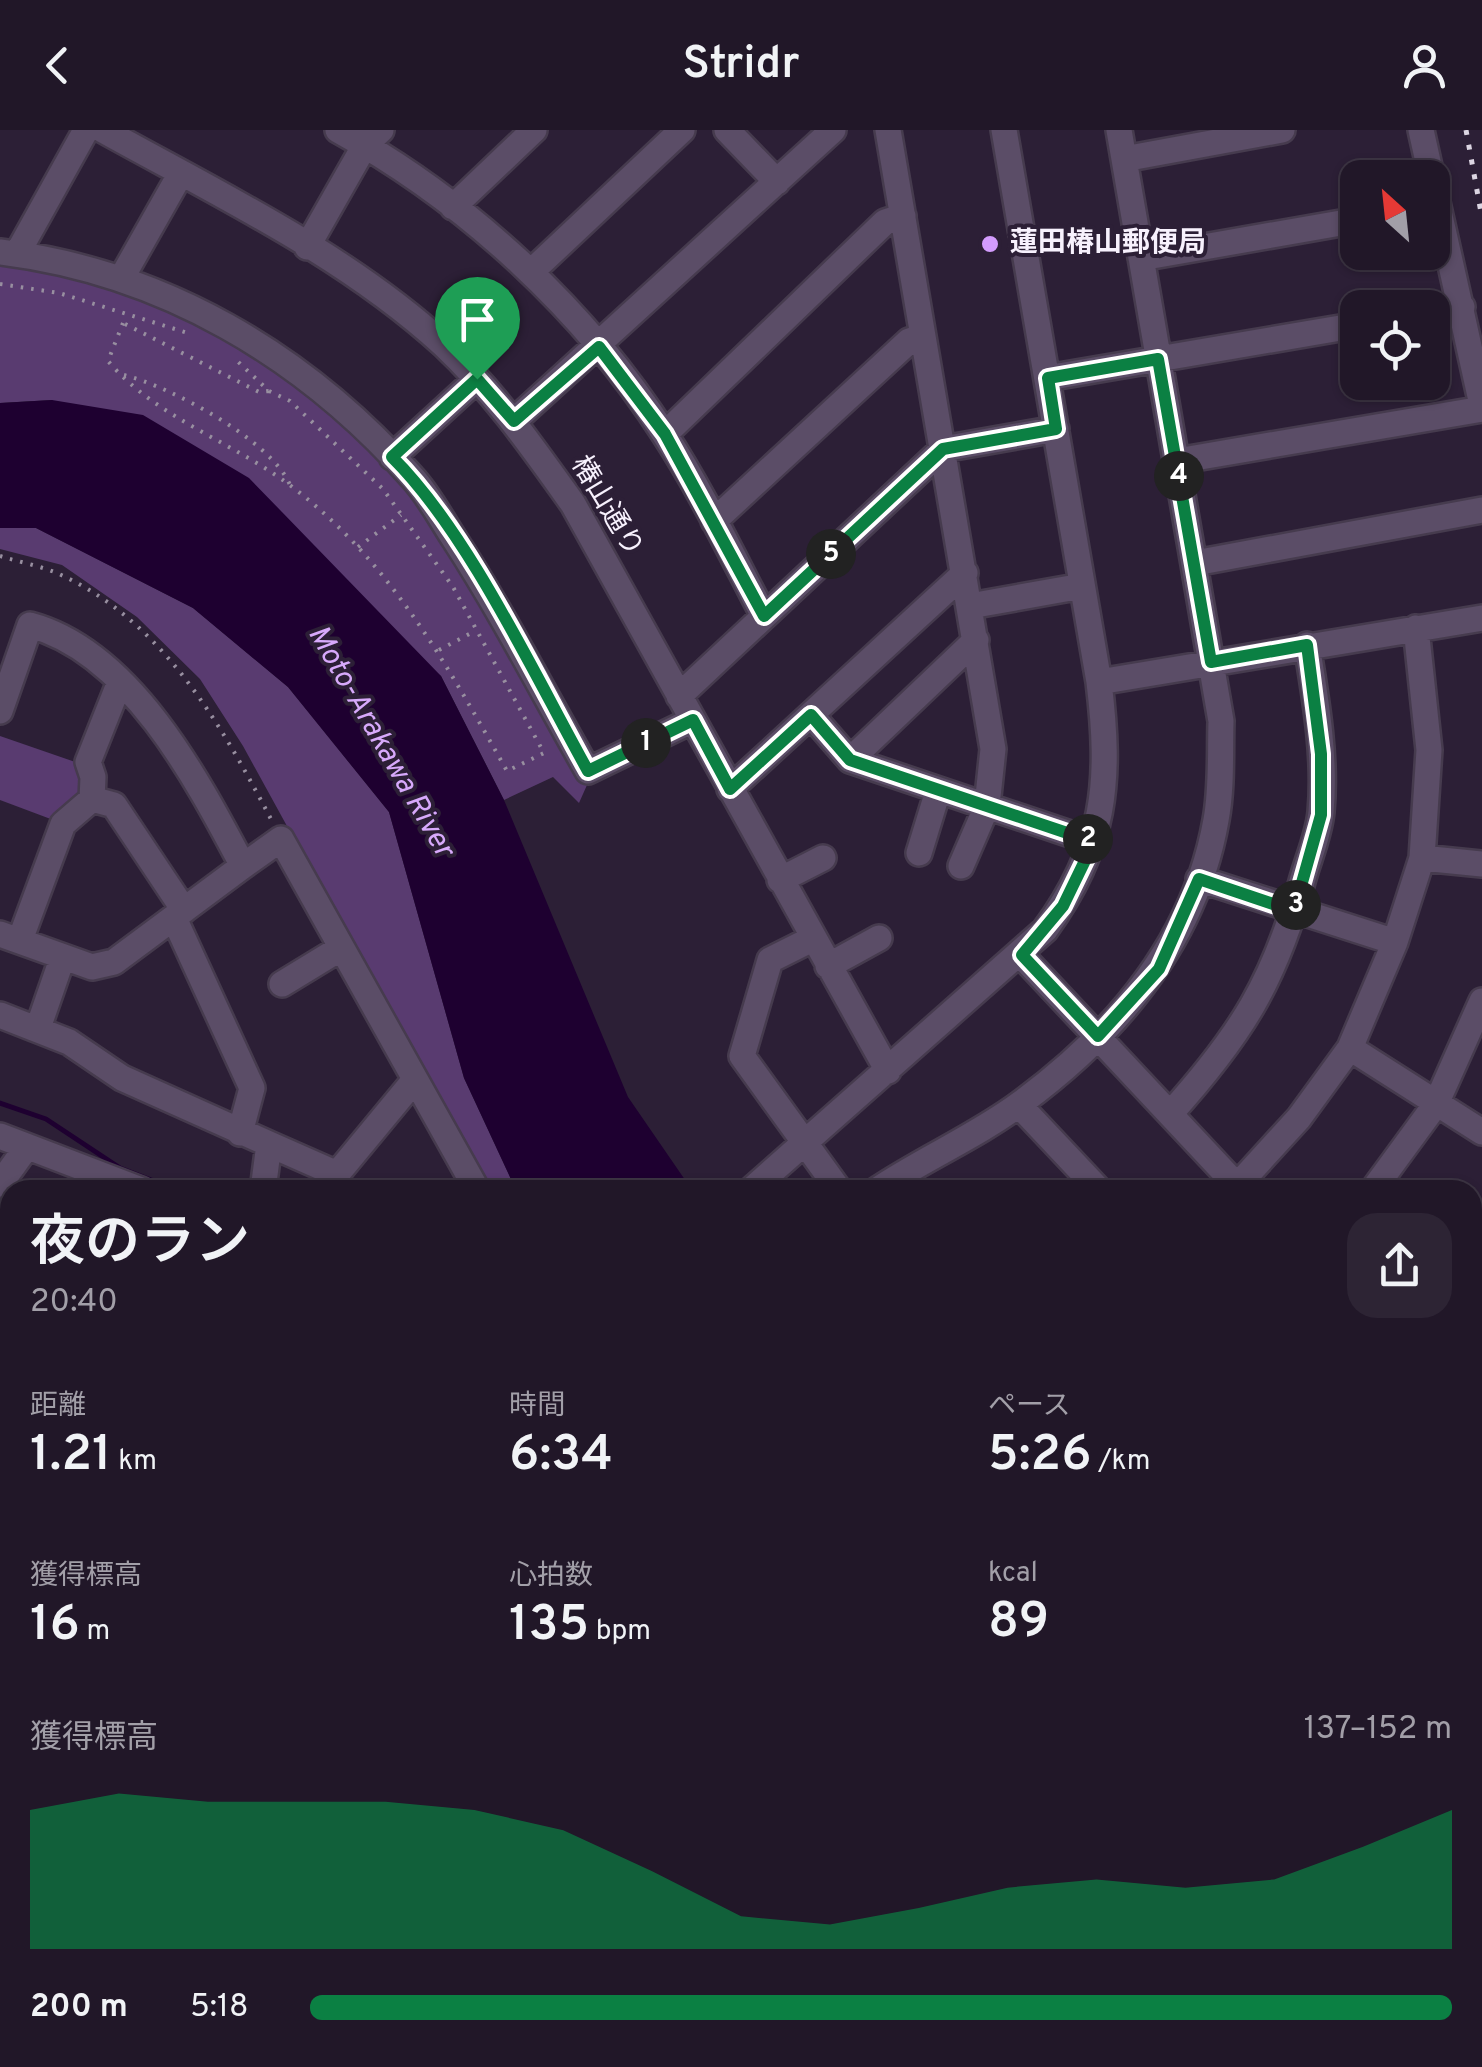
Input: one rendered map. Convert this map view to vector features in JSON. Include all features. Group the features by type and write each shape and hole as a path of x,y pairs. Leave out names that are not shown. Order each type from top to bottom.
{"street":[{"path":"86,130 9,253 120,278 225,323 310,377 414,479 472,567 588,771 693,720"},
{"name":"椿山通り","path":"103,130 308,247 427,332 514,421 572,504 888,1071"},
{"path":"338,130 373,138 532,272 599,347 665,434 764,616"},
{"path":"453,207 534,130"},
{"path":"532,272 682,130"},
{"path":"727,130 777,182"},
{"path":"514,421 833,130"},
{"path":"888,130 994,749 987,806 961,866"},
{"path":"763,1180 1022,955 1063,906 1094,842 1106,753 1099,682 1004,130"},
{"path":"893,1180 1020,1105 1098,1036 1159,969 1199,879 1216,820 1220,721 1118,130"},
{"path":"1124,159 1282,130"},
{"path":"1422,130 1428,160"},
{"path":"308,247 373,138"},
{"path":"120,278 180,173"},
{"path":"665,434 885,222 903,216"},
{"path":"1142,258 1340,223"},
{"path":"1177,461 1482,407 1450,259"},
{"path":"1450,309 1462,307"},
{"path":"1048,378 1340,328"},
{"path":"714,522 908,340 922,337"},
{"path":"392,457 477,379"},
{"path":"679,696 943,449 1056,429"},
{"path":"1194,563 1482,510"},
{"path":"730,789 965,573"},
{"path":"970,606 1082,586"},
{"path":"1099,682 1482,618"},
{"path":"0,711 30,624 53,630 119,684 156,721 197,779 243,866"},
{"path":"1246,1180 1299,1118 1350,1048 1395,942 1422,858 1429,750 1416,628"},
{"path":"850,760 976,640"},
{"path":"1170,1114 1247,1020 1275,967 1294,911 1321,815 1321,754 1307,645"},
{"path":"119,684 88,762 93,777 92,799 63,824 10,937 92,967 114,962 281,839 471,1180"},
{"path":"811,715 850,760 1094,842"},
{"path":"919,853 938,791"},
{"path":"92,799 114,804 179,914 252,1088 240,1133"},
{"path":"780,880 822,858"},
{"path":"1422,858 1482,864"},
{"path":"1199,879 1395,942"},
{"path":"828,966 878,938"},
{"path":"812,939 770,960 742,1056 832,1180"},
{"path":"282,984 340,948"},
{"path":"1022,955 1232,1180"},
{"path":"38,1028 62,959"},
{"path":"1380,1180 1436,1104 1482,1001"},
{"path":"0,1015 69,1042 122,1078 337,1174 414,1082"},
{"path":"1350,1048 1482,1132"},
{"path":"1020,1105 1090,1180"},
{"path":"0,1136 114,1180"},
{"path":"264,1180 269,1144"},
{"path":"3,1180 26,1148"}],"path":[{"path":"0,284 59,293 198,336"},
{"path":"126,316 108,361 118,373 217,444 290,485 358,547 410,607 439,650 507,771 544,753 453,587 383,489 290,402 269,391 229,353"},
{"path":"123,323 258,392 269,391"},
{"path":"118,373 154,382 195,403 282,467 290,485"},
{"path":"358,547 402,515"},
{"path":"0,556 60,574 119,612 194,685 235,750 281,839"},
{"path":"439,650 476,630"}],"shaded area":[{"path":"0,262 97,279 237,341 312,393 399,473 459,557 587,785 579,803 553,777 504,800 441,676 52,400 0,403"},
{"path":"0,528 36,528 193,608 288,687 389,812 464,1078 511,1180 484,1180 467,1154 243,746 200,679 137,617 62,565 0,549"},
{"path":"0,736 81,764 76,796 56,821 0,800"}],"water":[{"name":"Moto-Arakawa River","path":"52,400 143,415 249,478 441,676 504,800 628,1097 685,1180 511,1180 464,1078 389,812 288,687 193,608 36,528 0,528 0,403"}],"waterway":[{"path":"0,1103 46,1119 120,1168 151,1180"}],"railway":[{"path":"1466,130 1482,218"}],"place":[{"name":"蓮田椿山郵便局","path":"990,244"}],"route":[{"path":"599,347 665,434 764,616 943,449 1056,429 1048,378 1158,359 1211,662 1307,645 1321,754 1321,815 1294,911 1199,879 1159,969 1098,1036 1022,955 1063,906 1080,878 1094,842 850,760 811,715 730,789 693,720 588,771 472,567 414,479 392,457 477,379 514,421 599,347"}]}
